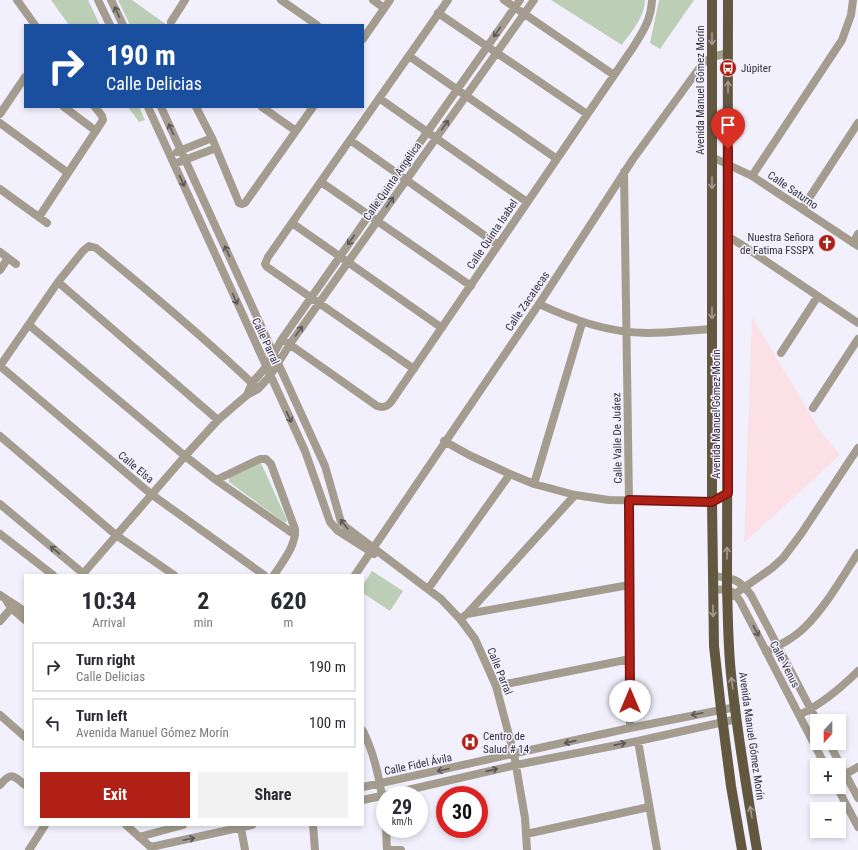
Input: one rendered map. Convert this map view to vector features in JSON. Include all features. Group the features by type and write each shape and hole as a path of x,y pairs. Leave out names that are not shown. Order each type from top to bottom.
{"main road":[{"path":"708,0 712,12"},
{"name":"Avenida Manuel Gómez Morín","path":"712,0 712,502 714,646 731,786 742,850"},
{"name":"Avenida Manuel Gómez Morín","path":"728,0 727,577 730,594 731,668 746,784 757,850"}],"street":[{"path":"17,0 34,24"},
{"path":"98,0 110,24"},
{"path":"111,0 123,24"},
{"path":"281,0 316,24"},
{"path":"373,0 384,8"},
{"path":"364,38 390,0"},
{"path":"414,369 267,267 265,264 448,0"},
{"path":"504,0 614,75"},
{"name":"Calle Quinta Angélica","path":"247,395 252,383 266,367 282,339 520,0"},
{"name":"Calle Quinta Angélica","path":"247,395 258,389 270,376 290,344 534,0"},
{"name":"Calle Quinta Isabel","path":"290,344 377,406 388,406 642,33 652,12 652,0"},
{"path":"752,176 842,40 851,15 853,0"},
{"path":"171,22 182,1"},
{"path":"438,13 587,114"},
{"name":"Calle Zacatecas","path":"356,574 444,441 539,304 624,172 700,66 712,57 728,53"},
{"path":"409,56 557,159"},
{"path":"0,114 24,78"},
{"path":"379,98 527,202"},
{"path":"65,108 96,131"},
{"path":"39,216 102,121 102,116 97,108"},
{"name":"Calle Parral","path":"148,108 305,451 332,525 343,534 389,561 428,589 460,619 474,639 496,686 514,754 525,818 527,850"},
{"name":"Calle Parral","path":"161,108 325,466 341,522 372,550"},
{"path":"197,108 212,138 239,203 243,204 312,108"},
{"path":"263,108 296,131"},
{"path":"0,123 68,173"},
{"path":"802,209 858,123"},
{"path":"170,155 212,138"},
{"path":"350,140 498,245"},
{"path":"174,164 216,148"},
{"name":"Calle Saturno","path":"712,157 752,176 855,245"},
{"name":"Calle Valle De Juárez","path":"624,172 629,500 630,728"},
{"path":"321,182 471,286"},
{"path":"0,188 47,223"},
{"path":"292,223 442,328"},
{"path":"855,245 858,234"},
{"path":"728,236 858,323"},
{"path":"0,366 58,282 85,248 89,246 96,248 215,348 258,389"},
{"path":"0,252 16,264"},
{"path":"0,270 8,258"},
{"path":"58,282 218,420"},
{"path":"781,353 818,296"},
{"path":"539,304 582,323 627,332 648,333 712,329"},
{"path":"534,484 582,323"},
{"path":"29,325 184,456 295,535"},
{"path":"282,339 290,344"},
{"path":"813,408 858,339"},
{"name":"Calle Elsa","path":"0,366 151,494 263,574"},
{"path":"84,574 184,456 218,420 247,395"},
{"path":"0,436 116,535 173,574"},
{"path":"444,441 472,456 534,484 559,492 575,495 609,500 712,502 728,493"},
{"path":"713,590 730,594 745,587 772,568 783,558 802,534 858,448"},
{"path":"216,480 260,459 266,459 272,464 295,530 291,547 275,574"},
{"path":"428,589 510,474"},
{"path":"460,619 467,614 575,495"},
{"path":"0,504 82,574"},
{"path":"0,534 52,574"},
{"path":"766,652 791,638 805,627 825,603 858,553"},
{"name":"Calle Venus","path":"713,576 727,577 738,580 751,595 814,714"},
{"path":"467,614 629,585"},
{"name":"Calle Venus","path":"730,594 740,600 821,758"},
{"path":"3,597 24,619"},
{"path":"13,606 24,612"},
{"path":"0,621 13,606"},
{"path":"496,686 630,659"},
{"path":"799,715 811,709 842,688 858,671"},
{"name":"Calle Fidel Ávila","path":"364,787 630,728 736,707"},
{"path":"0,715 24,736"},
{"name":"Calle Fidel Ávila","path":"424,786 516,765 638,741 737,719"},
{"path":"364,734 381,786"},
{"path":"638,741 657,850"},
{"path":"846,774 858,767"},
{"path":"0,785 7,777 11,775 15,776 24,784"},
{"path":"846,782 858,798"},
{"path":"841,794 858,827"},
{"name":"Calle Fidel Ávila","path":"364,800 376,797"},
{"path":"526,834 649,807"},
{"path":"29,850 44,826"},
{"path":"127,826 153,849 249,826"},
{"path":"139,837 178,826"},
{"path":"313,826 315,850"},
{"path":"242,828 245,850"},
{"path":"386,838 387,850 401,850"}],"shaded area":[{"path":"752,317 819,429 840,455 744,543"}],"green space":[{"path":"51,0 88,0 100,24 68,24"},
{"path":"118,0 132,0 166,24 130,24"},
{"path":"551,0 645,0 643,12 640,18 622,45"},
{"path":"659,0 694,0 660,49 650,43"},
{"path":"129,108 139,108 145,120 139,122"},
{"path":"260,461 287,520 285,523 229,482 229,477"},
{"path":"372,571 403,591 390,611 364,594 364,583"}],"place":[{"name":"Júpiter","path":"728,68"},
{"name":"Nuestra Señora de Fatima FSSPX","path":"827,243"},
{"name":"Centro de Salud # 14","path":"470,742"}],"route":[{"path":"630,701 629,500 712,502 728,493 728,149"}]}
